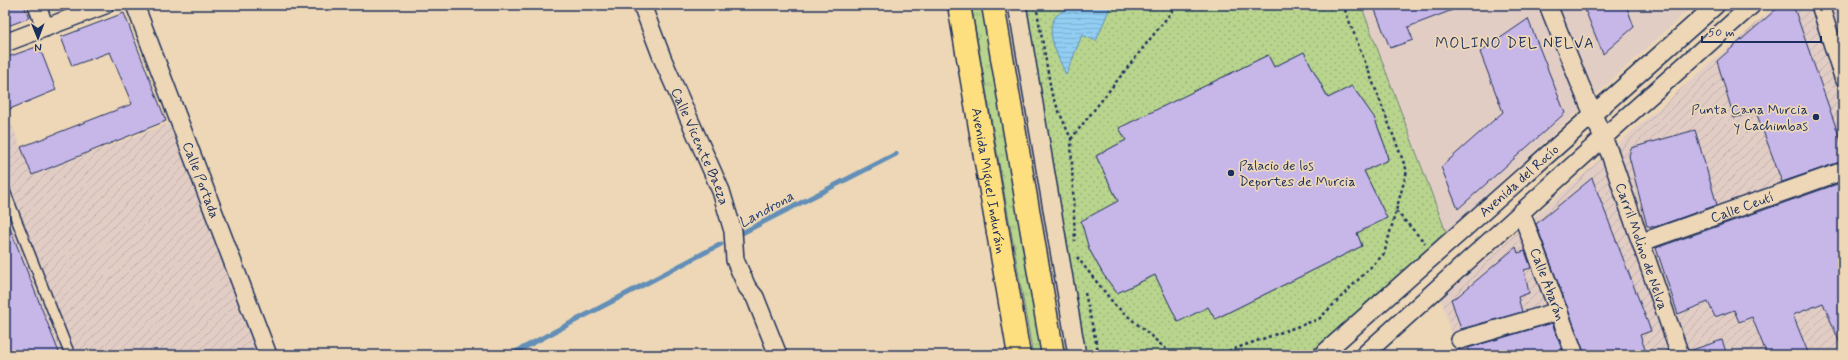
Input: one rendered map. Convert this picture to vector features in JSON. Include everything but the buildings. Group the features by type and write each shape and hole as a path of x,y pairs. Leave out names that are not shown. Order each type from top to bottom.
{"main road":[{"name":"Avenida Miguel Induráin","path":"959,5 1019,355"},
{"path":"993,5 1053,355"}],"street":[{"path":"37,5 45,28"},
{"path":"5,43 105,5"},
{"name":"Calle Portada","path":"135,5 268,355"},
{"name":"Calle Vicente Baeza","path":"642,5 663,60 721,191 733,231 735,260 747,287 755,298 778,355"},
{"path":"1017,5 1077,355"},
{"name":"Carril Molino de Nelva","path":"1548,5 1603,138 1642,242 1680,355"},
{"name":"Avenida del Rocío","path":"1322,355 1716,5"},
{"name":"Avenida del Rocío","path":"1364,355 1752,5"},
{"path":"1820,5 1843,77"},
{"name":"Calle Ceutí","path":"1642,242 1843,171"},
{"name":"Calle Abarán","path":"1521,212 1575,355"},
{"path":"1460,340 1559,311"}],"lane":[{"path":"5,191 70,355"}],"path":[{"path":"1036,5 1052,95 1071,139 1076,248"},
{"path":"1071,139 1178,5"},
{"path":"1217,355 1318,319 1384,254 1407,171 1343,5"},
{"path":"1396,210 1435,255"},
{"path":"1078,264 1076,256 1115,305 1173,355"},
{"path":"1083,287 1099,355"}],"shaded area":[{"path":"1361,5 1694,5 1446,232"},
{"path":"1777,5 1843,5 1843,355 1457,355 1441,298"},
{"path":"5,108 32,175 183,118 272,355 5,355"}],"green space":[{"path":"971,5 982,5 1043,355 1033,355"},
{"path":"1028,5 1361,5 1446,232 1308,355 1084,355 1027,23","holes":["1304,52 1328,98 1352,86 1364,103 1379,130 1388,159 1364,171 1387,218 1357,233 1362,246 1215,319 1208,307 1178,321 1155,275 1117,293 1103,274 1089,249 1118,201 1096,156 1126,140 1120,128 1268,55 1274,67"]}],"water":[{"path":"1071,5 1111,5 1096,41 1082,35 1066,75 1054,46 1051,30 1052,23 1056,16"}],"waterway":[{"name":"Landrona","path":"739,238 740,234 896,154"},
{"name":"Landrona","path":"510,355 721,244"}],"place":[{"name":"Punta Cana Murcia y Cachimbas","path":"1816,117"},
{"name":"Palacio de los Deportes de Murcia","path":"1231,173"}],"district":[{"name":"MOLINO DEL NELVA","path":"1515,43"}]}
